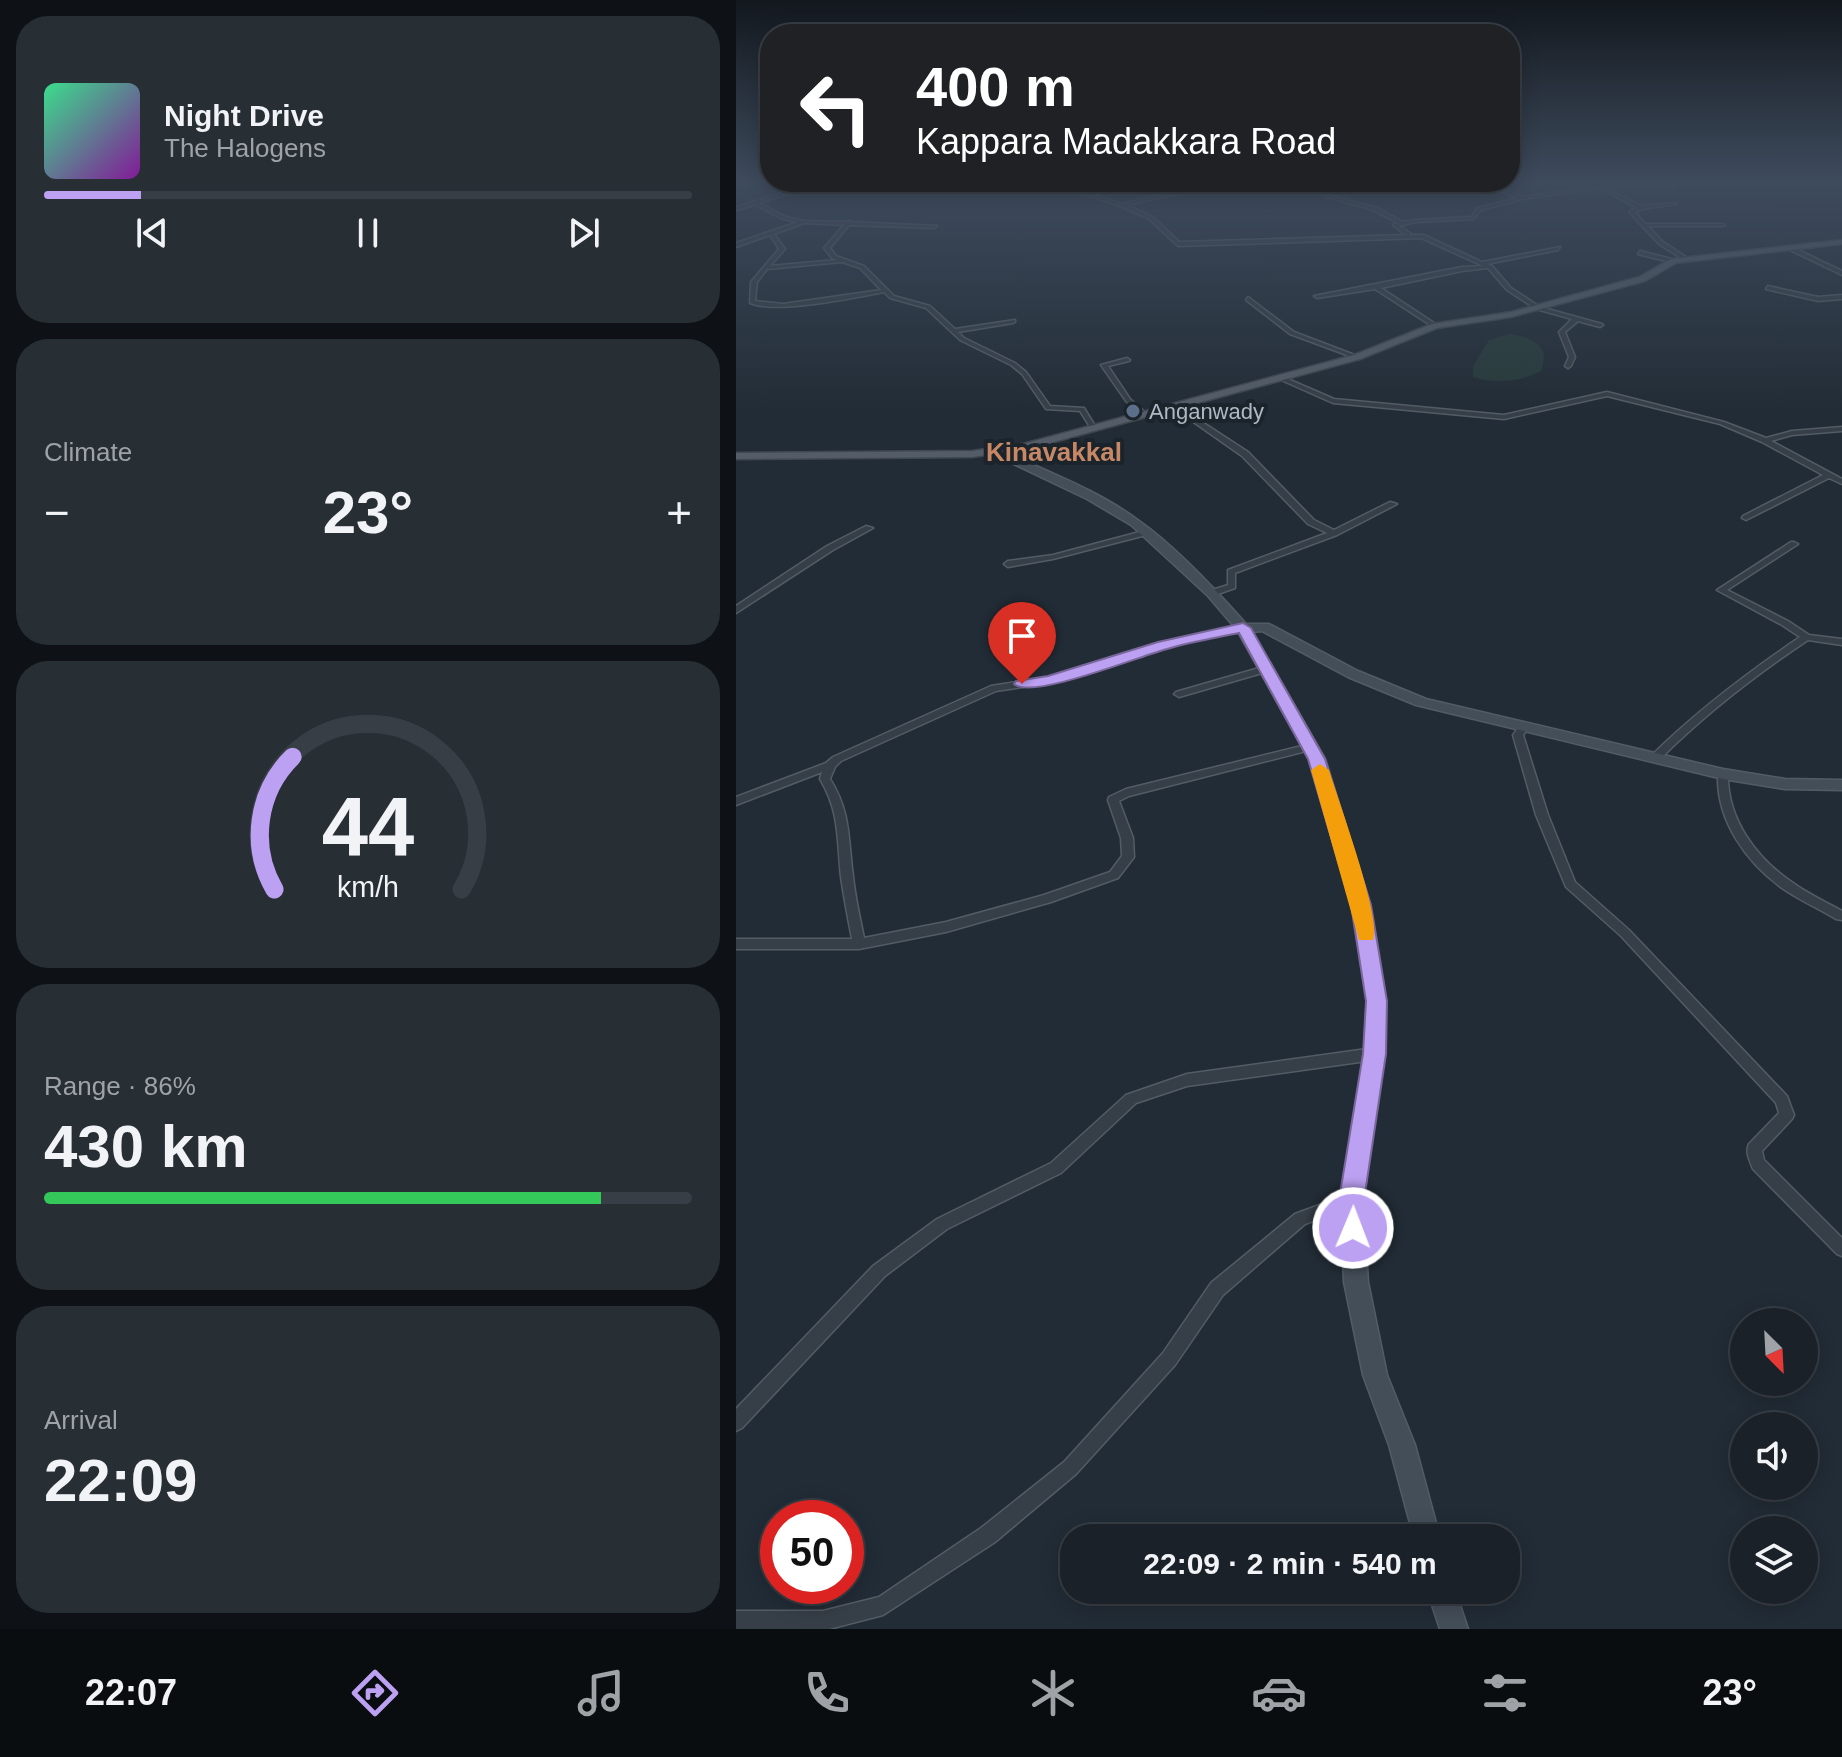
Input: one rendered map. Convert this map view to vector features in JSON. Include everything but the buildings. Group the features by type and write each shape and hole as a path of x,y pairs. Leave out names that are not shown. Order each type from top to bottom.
{"main road":[{"path":"736,456 997,452 1177,408 1357,357 1435,326 1538,308 1642,279 1674,261 1695,258"},
{"path":"997,452 1091,497 1147,532 1216,585 1317,759 1361,905 1376,1001 1374,1054 1352,1200 1356,1282 1375,1375 1402,1445 1423,1524"},
{"path":"1243,628 1264,627 1353,674 1421,702 1723,774 1785,784 1842,785"},
{"path":"1446,1604 1454,1629"}],"street":[{"path":"774,258 751,290 752,302 756,304 775,307 883,291"},
{"path":"839,258 862,267 892,297 928,307 962,339 1024,373 1048,408 1082,409 1094,429"},
{"path":"1472,258 1490,267 1509,289 1538,308 1600,325"},
{"path":"1483,263 1508,258"},
{"path":"1661,258 1674,261"},
{"path":"1811,258 1842,273"},
{"path":"765,268 848,260"},
{"path":"1317,296 1462,269 1490,267"},
{"path":"1376,287 1435,326"},
{"path":"1768,288 1818,299 1842,297"},
{"path":"1248,299 1292,333 1357,357"},
{"path":"1568,366 1572,357 1562,332 1576,319"},
{"path":"956,331 1013,321"},
{"path":"1127,360 1104,365 1128,400 1146,416"},
{"path":"1281,378 1333,401 1504,417 1607,394 1722,423 1765,440 1842,482"},
{"path":"1177,408 1245,454 1311,522 1334,533"},
{"path":"1765,440 1792,433 1842,429"},
{"path":"1746,518 1828,475"},
{"path":"1216,585 1231,573 1334,533 1393,504"},
{"path":"736,610 830,548 869,528"},
{"path":"1008,564 1053,557 1147,532"},
{"path":"1794,544 1721,590 1806,637 1842,642"},
{"path":"1216,585 1232,586 1231,573"},
{"path":"736,801 830,765 837,759 994,688 1050,680 1163,645 1243,628"},
{"path":"1655,758 1684,728 1755,671 1806,637"},
{"path":"1179,694 1266,669"},
{"path":"1524,727 1518,735 1542,815 1570,884 1634,943 1782,1100 1787,1115 1754,1149 1758,1164 1842,1249"},
{"path":"738,948 859,944 946,927 1047,899 1114,875 1128,857 1127,838 1113,800 1126,793 1310,747"},
{"path":"830,765 825,779 835,793 844,818 847,873 859,944"},
{"path":"1723,774 1720,792 1733,825 1759,857 1782,881 1840,916"},
{"path":"736,1422 879,1271 942,1224 1056,1168 1131,1099 1187,1080 1374,1054"},
{"path":"736,1621 823,1621 883,1605 988,1535 1070,1468 1169,1359 1217,1289 1300,1219 1352,1200"}],"green space":[{"path":"1510,334 1532,340 1540,347 1544,357 1542,370 1508,381 1473,377 1473,366 1489,340"}],"slow traffic":[{"path":"1320,770 1361,905 1366,935"}],"place":[{"name":"Anganwady","path":"1133,411"}],"district":[{"name":"Kinavakkal","path":"1054,452"}],"route":[{"path":"1022,684 1050,680 1163,645 1243,628 1317,759 1361,905 1376,1001 1374,1054 1352,1200 1353,1228"}]}
